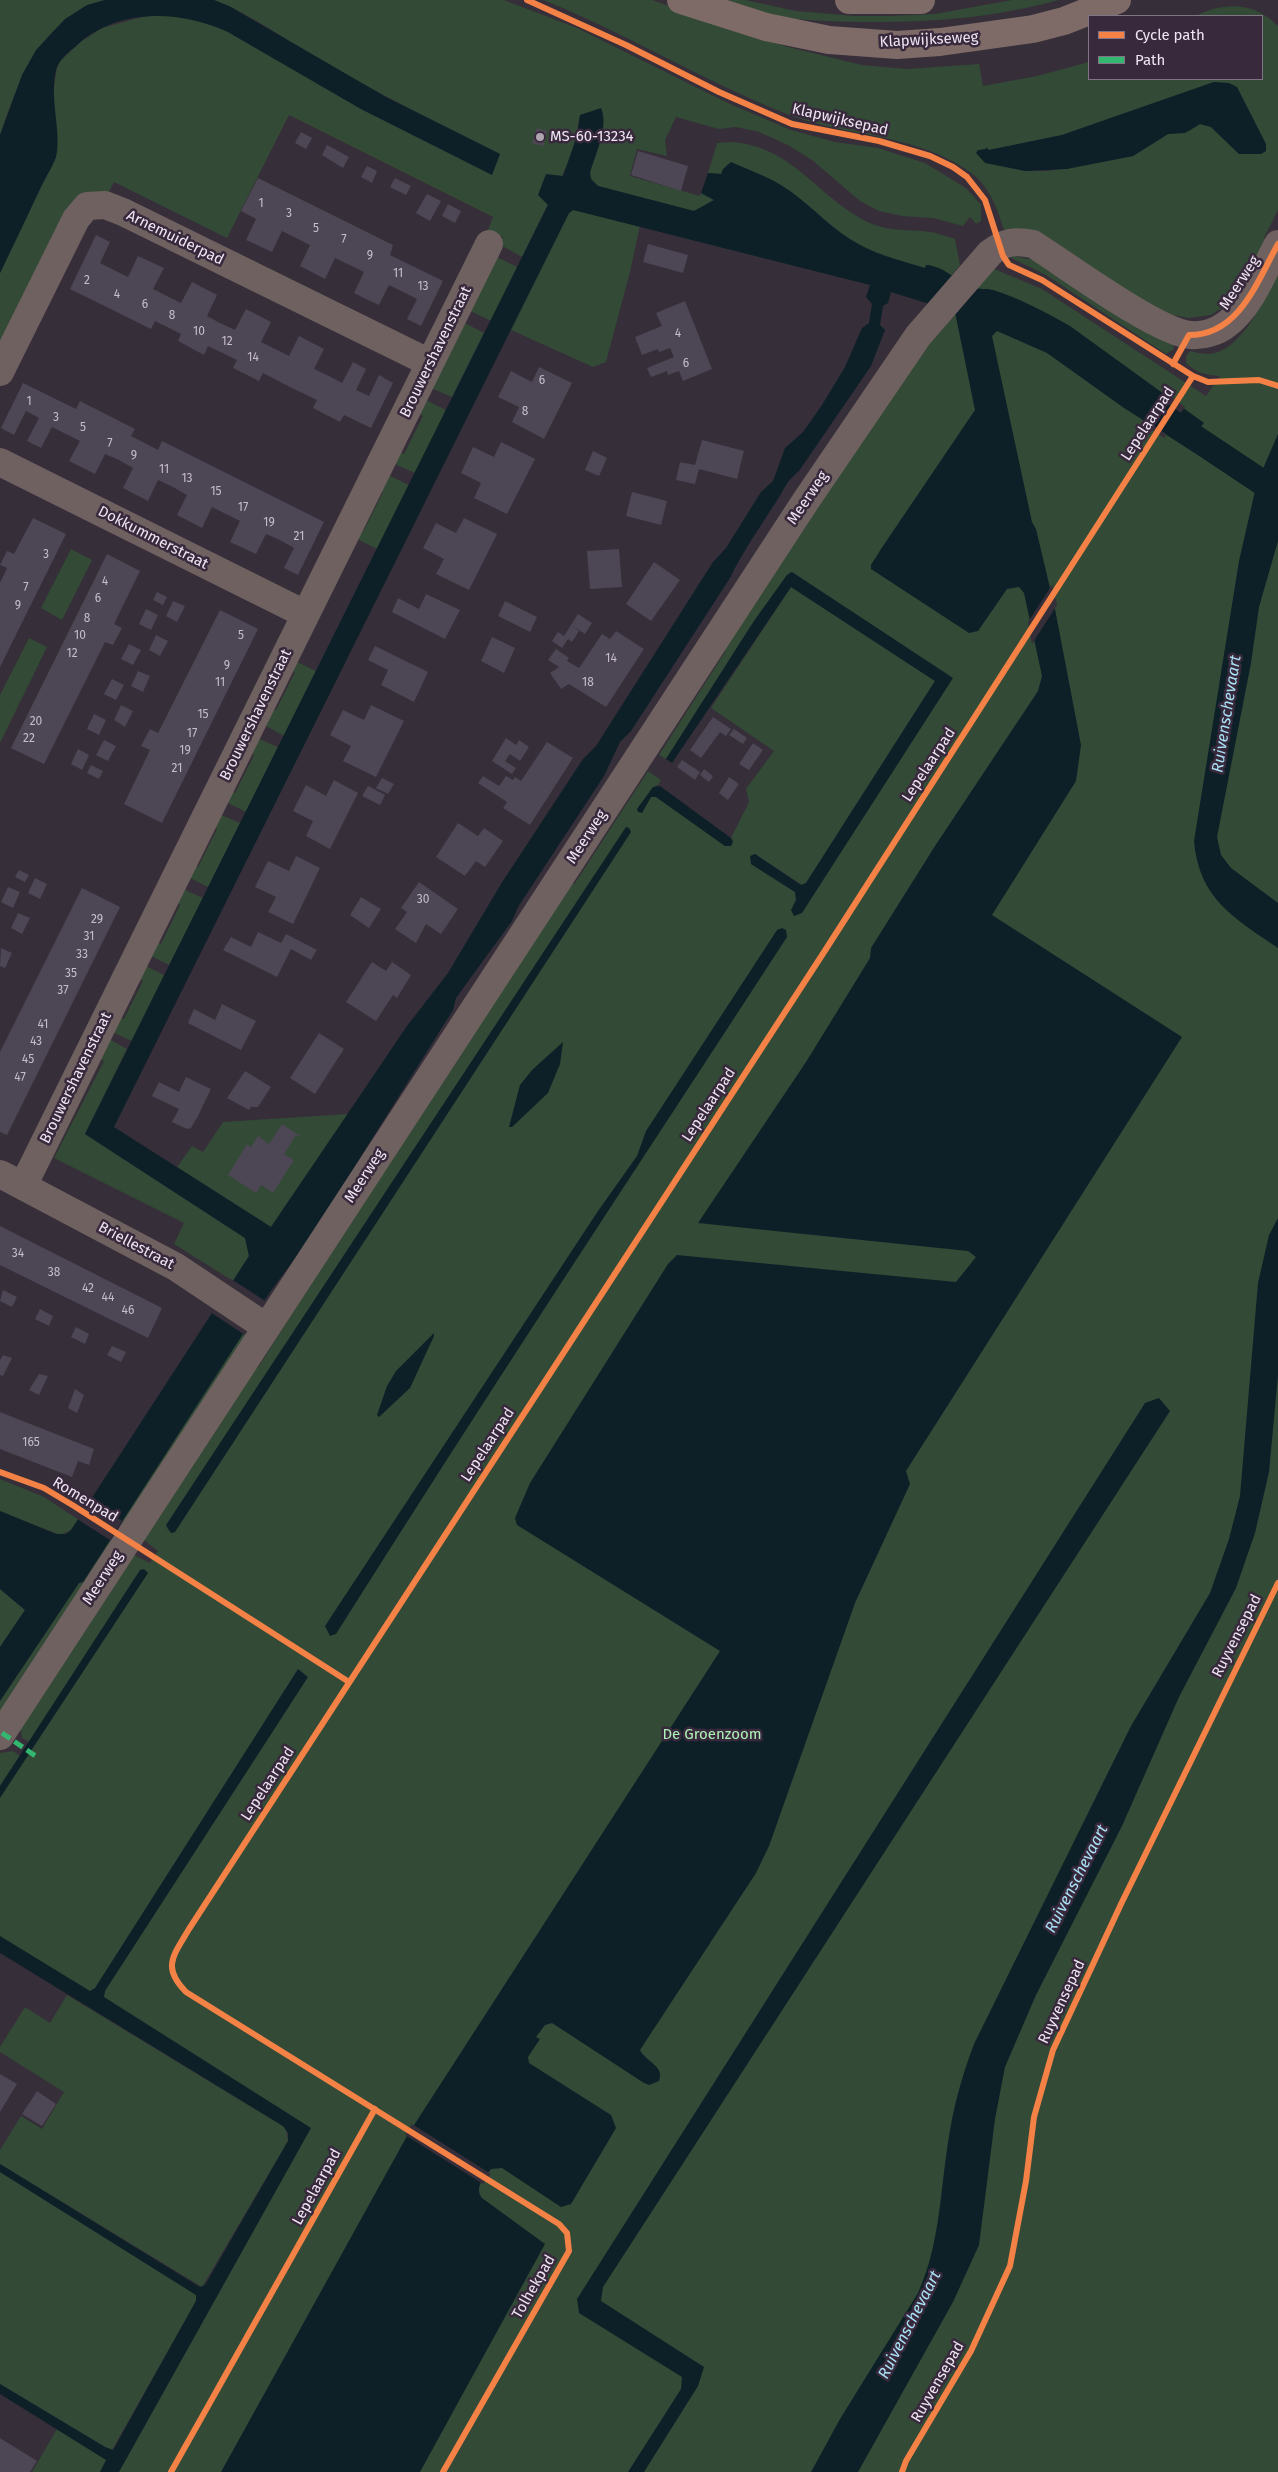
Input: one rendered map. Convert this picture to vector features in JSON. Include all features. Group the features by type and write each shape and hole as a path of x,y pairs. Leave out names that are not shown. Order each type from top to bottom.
{"main road":[{"name":"Klapwijkseweg","path":"681,0 766,26 829,40 897,45 959,40 1033,30 1064,21 1117,0"},
{"path":"848,0 920,0"}],"street":[{"name":"Arnemuiderpad","path":"0,372 76,219 87,206 105,205 166,232 430,363"},
{"name":"Meerweg","path":"0,1736 262,1325 810,494 931,319 990,253 1000,245 1020,241 1033,244 1142,314 1189,336 1201,336 1216,331 1237,315 1278,244"},
{"name":"Brouwershavenstraat","path":"12,1180 305,614 489,244"},
{"name":"Dokkummerstraat","path":"0,462 305,614"},
{"name":"Briellestraat","path":"12,1180 176,1267 262,1325"}],"green space":[{"path":"0,0 105,0 83,9 64,21 49,36 25,72 0,135"},
{"path":"214,0 504,0 577,28 730,104 791,130 835,142 878,148 925,163 966,188 981,205 981,221 976,224 970,217 963,226 933,218 902,216 879,211 860,201 812,160 788,145 759,132 736,127 719,129 676,117 665,140 667,156 637,149 630,176 700,196 701,193 714,200 694,211 598,186 591,179 590,173 602,132 603,116 601,109 580,115 572,155 522,257 499,244 503,237 488,230 493,217 289,115 227,238 114,182 105,199 0,355 0,273 56,156 53,93 57,68 60,61 82,41 102,28 146,16 180,16 208,23 228,32 361,109 492,174 500,154 367,86 323,62 256,21"},
{"path":"543,0 652,0 784,46 862,65 907,69 979,64 983,86 1037,76 1088,62 1088,80 1263,80 1263,15 1197,15 1228,6 1249,8 1259,12 1269,18 1278,26 1278,210 1264,238 1267,241 1242,286 1226,305 1211,315 1189,318 1167,314 1017,229 1004,230 995,206 983,184 970,172 948,159 903,142 833,128 787,114 725,87 604,27","holes":["1214,82 1261,154 1239,154 1211,127 1200,124 1189,131 1168,134 1133,156 1048,171 1025,171 983,149 989,150 1062,135"]},
{"path":"709,0 745,0 796,11 855,16 888,16 935,14 1012,0 1059,0 1013,11 967,17 921,21 874,22 830,21 771,16"},
{"path":"731,142 753,146 772,153 805,175 835,201 870,223 892,229 933,233 955,239 960,265 950,277 926,265 925,268 917,266 868,249 841,233 783,186 731,163 727,165 721,174 708,173 717,143"},
{"path":"573,210 640,225 630,272 606,362 593,367 511,330 569,213"},
{"path":"1031,255 1173,344 1174,349 1166,354 1046,275 1011,258 1013,256 1030,259"},
{"path":"497,257 517,267 491,321 470,311"},
{"name":"De Groenzoom","path":"994,269 1042,289 1206,396 1220,376 1197,371 1186,363 1186,356 1190,351 1205,354 1214,353 1225,349 1235,341 1252,320 1278,272 1278,2472 113,2472 307,2130 0,1944 0,1794 142,1569 29,1742 22,1738 20,1723 132,1554 150,1563 158,1551 144,1540 244,1377 259,1366 300,1301 305,1283 563,888 575,883 648,771 661,780 655,786 651,797 656,797 725,846 733,840 731,838 749,802 746,789 774,751 711,708 791,587 935,681 806,883 802,885 755,854 751,864 795,892 796,900 792,907 946,674 791,572 754,621 666,759 659,755 725,652 724,641 885,397 955,312 961,337 976,288","holes":["626,827 168,1531 167,1525"]},
{"path":"463,322 484,333 452,397 433,389 431,385"},
{"path":"426,400 446,410 415,473 397,465 393,460 398,451 404,454 423,416 417,412"},
{"path":"388,475 409,485 377,549 359,540 356,536 358,528 364,530 383,492 377,489"},
{"path":"71,549 92,560 62,620 41,608"},
{"path":"29,638 47,647 0,743 0,695"},
{"path":"295,661 316,671 284,736 266,726 269,707 276,710 295,672 289,669"},
{"path":"257,738 278,747 246,812 228,803 225,799 229,790 235,793 254,755 248,751"},
{"path":"219,814 240,823 208,887 190,878 192,864 198,867 217,829 211,826"},
{"path":"183,889 203,898 169,965 151,956 155,941 161,944 180,905 174,902"},
{"path":"144,965 164,975 132,1041 112,1032 117,1016 124,1019 143,981 137,977"},
{"path":"109,1039 127,1049 85,1134 245,1238 249,1256 233,1281 174,1244 184,1223 54,1158 104,1061 96,1057"},
{"path":"348,1114 271,1227 177,1167 192,1146 203,1152 223,1122"},
{"path":"243,1333 249,1337 130,1526 122,1521"},
{"path":"0,1479 44,1497 79,1520 71,1530 60,1535 0,1511"},
{"path":"110,1540 117,1545 0,1717 0,1701"},
{"path":"0,1589 25,1610 0,1647"},
{"path":"13,1751 20,1756 0,1786 0,1753"},
{"path":"67,1995 286,2128 288,2141 202,2287 0,2164 0,2150 21,2116 42,2129 64,2092 0,2052 0,2047 25,2007 50,2023"},
{"path":"0,2172 196,2295 196,2301 112,2450 0,2384"},
{"path":"57,2429 107,2460 100,2472 32,2472"}],"water":[{"path":"105,0 214,0 229,6 386,97 500,154 492,175 361,109 228,32 190,20 170,17 150,16 131,19 112,24 94,32 68,52 57,66 54,81 58,137 56,157 0,273 0,135 22,75 36,50 65,19 87,5"},
{"path":"1214,82 1229,83 1237,87 1266,144 1266,151 1261,154 1239,154 1211,127 1200,124 1185,133 1168,134 1133,156 1067,169 1025,171 985,163 976,153 978,150 986,149 986,147 989,150 1062,135"},
{"path":"601,108 603,116 602,132 590,173 591,179 598,186 694,211 714,200 701,193 708,173 721,174 723,169 731,162 783,186 841,233 868,249 925,268 926,265 939,268 968,284 1012,297 1061,321 1204,423 1193,436 1195,453 1124,408 1047,353 997,331 992,336 1032,522 1036,529 1055,609 1081,745 1076,781 992,915 1182,1037 906,1471 910,1484 855,1603 769,1846 756,1873 640,2050 657,2068 660,2076 659,2081 649,2085 644,2083 552,2023 545,2025 536,2037 540,2039 528,2057 529,2063 611,2115 616,2128 571,2204 561,2207 502,2168 491,2169 479,2186 482,2198 545,2244 420,2472 221,2472 407,2136 720,1651 517,1525 515,1518 530,1483 668,1264 677,1255 956,1282 976,1257 968,1251 698,1223 806,1062 870,958 871,948 935,846 1038,691 1042,676 1024,593 1019,587 1007,589 978,631 969,633 871,569 871,565 881,549 975,410 955,312 891,292 888,303 883,306 880,325 885,330 871,366 799,471 790,479 730,578 631,731 620,742 604,776 518,907 512,921 456,998 453,1010 308,1241 270,1292 83,1582 79,1583 0,1701 0,1647 25,1610 0,1589 0,1511 56,1534 66,1534 71,1530 249,1256 245,1238 85,1134 548,205 538,195 546,174 563,176 577,136 580,115","holes":["573,210 870,285 866,297 872,304 869,323 862,328 845,367 822,405 803,432 785,448 773,481 761,492 726,548 713,562 596,746 583,759 501,884 448,973 407,1026 271,1227 114,1127 569,213"]},
{"name":"Ruivenschevaart","path":"1278,434 1278,541 1259,607 1251,663 1217,837 1221,855 1231,868 1278,903 1278,948 1247,927 1221,905 1203,878 1197,861 1194,841 1239,561 1255,491 1233,476 1245,460 1262,471"},
{"path":"792,572 953,678 802,913 794,916 791,910 796,900 795,892 751,864 750,856 755,854 801,885 806,883 935,681 791,587 672,763 666,759 754,621 787,575"},
{"path":"660,786 731,838 733,842 731,846 725,846 656,797 651,797 642,813 638,812 637,809 653,787"},
{"path":"626,827 631,832 175,1532 171,1533 166,1525"},
{"path":"782,928 786,930 787,937 503,1372 336,1634 330,1636 325,1626 598,1211 637,1156 646,1131 777,930"},
{"path":"563,1042 560,1064 548,1093 512,1127 509,1127 520,1085 532,1070"},
{"name":"Ruivenschevaart","path":"1278,1218 1278,1375 1269,1472 1255,1533 1236,1588 1179,1697 1122,1826 1036,1995 1005,2067 995,2119 979,2245 953,2302 858,2472 811,2472 840,2419 918,2293 926,2273 936,2232 953,2115 974,2044 1131,1726 1210,1593 1229,1539 1240,1496 1258,1283 1269,1235"},
{"path":"434,1333 410,1388 379,1417 377,1415 387,1386 396,1371"},
{"path":"1159,1398 1170,1411 603,2287 601,2301 704,2367 698,2386 644,2472 628,2472 681,2389 682,2377 579,2313 577,2299 1145,1403"},
{"path":"144,1569 148,1573 0,1798 0,1786 140,1570"},
{"path":"298,1669 308,1677 105,1991 104,1997 311,2128 119,2472 100,2472 106,2460 0,2394 0,2384 113,2450 196,2301 196,2295 0,2172 0,2164 200,2287 205,2285 288,2141 288,2133 283,2126 0,1953 0,1936 90,1991 95,1988"}],"pier":[{"path":"1172,397 1185,407 1164,438 1151,429"},
{"path":"1052,585 1057,605 1032,644 1028,622"},
{"path":"231,1279 267,1302 245,1335 210,1312"},
{"path":"90,1500 122,1521 110,1540 77,1519"},
{"path":"412,2124 491,2174 483,2184 405,2135"}],"building":[{"name":"MS-60-13234","path":"537,128 547,131 543,146 532,143"},
{"path":"301,132 312,138 306,149 295,143"},
{"path":"327,145 349,157 343,168 322,155"},
{"path":"638,151 688,166 681,191 631,175"},
{"path":"367,166 377,171 372,183 361,177"},
{"path":"258,178 393,245 390,255 443,281 421,326 407,319 417,299 389,285 379,305 354,293 364,272 335,258 325,279 300,266 310,245 282,231 272,252 246,240 256,219 241,211"},
{"path":"395,178 411,186 406,195 390,187"},
{"path":"427,194 441,201 430,221 416,213"},
{"path":"448,204 461,211 455,223 442,216"},
{"path":"96,235 110,242 100,263 128,277 138,256 164,268 153,289 181,303 192,282 217,295 207,316 220,323 235,330 246,309 271,322 261,342 289,356 299,336 324,349 314,369 342,383 353,362 366,369 356,390 369,396 379,375 393,383 371,428 344,415 340,422 313,408 317,400 263,373 259,381 233,368 237,360 208,346 204,355 178,341 181,334 155,321 151,329 70,289"},
{"path":"648,244 688,255 683,273 643,262"},
{"path":"685,301 712,369 683,381 679,371 668,375 667,371 651,377 647,368 674,357 670,348 659,352 658,349 642,355 635,337 662,326 656,313"},
{"path":"539,367 572,383 544,439 512,422 519,407 498,397 511,371 532,382"},
{"path":"23,383 76,409 80,401 135,429 131,436 158,450 162,441 324,522 298,575 284,568 294,548 280,540 266,534 256,554 230,542 240,521 212,507 202,528 177,515 187,495 173,487 158,480 148,501 123,488 133,468 119,460 105,454 95,474 69,461 80,441 52,427 41,448 27,441 39,418 26,411 14,435 1,428"},
{"path":"702,440 744,451 737,479 699,469 695,484 676,480 680,462 695,465"},
{"path":"501,442 535,459 507,514 474,498 481,483 461,473 473,447 494,457"},
{"path":"593,451 607,458 599,476 585,470"},
{"path":"632,492 667,501 661,525 626,516"},
{"path":"33,518 66,534 0,667 0,583 7,568 0,565 7,551 14,554"},
{"path":"464,518 497,534 469,590 436,574 444,559 423,548 436,523 456,533"},
{"path":"619,549 622,587 590,589 587,551"},
{"path":"107,554 140,571 114,624 122,628 113,645 105,642 44,764 11,748"},
{"path":"654,562 680,580 651,621 626,604"},
{"path":"157,592 167,597 163,605 153,600"},
{"path":"426,594 460,610 445,639 392,612 398,598 419,609"},
{"path":"173,601 185,606 177,622 166,616"},
{"path":"505,601 537,617 530,632 498,616"},
{"path":"146,609 158,615 151,630 139,624"},
{"path":"220,610 258,629 162,823 124,804 150,750 141,746 150,729 158,733"},
{"path":"578,614 592,623 585,634 571,625"},
{"path":"571,625 579,631 572,642 568,639 562,648 552,641 558,632 564,636"},
{"path":"616,631 644,649 606,707 569,684 561,689 550,673 559,667 548,660 556,649 569,658 567,661 579,668 602,634 610,639"},
{"path":"156,635 168,641 160,656 149,650"},
{"path":"492,637 515,648 504,673 481,661"},
{"path":"129,644 141,650 133,665 121,659"},
{"path":"375,646 428,672 414,702 381,685 388,670 368,660"},
{"path":"138,671 150,676 143,692 131,686"},
{"path":"112,679 124,685 116,700 104,694"},
{"path":"121,705 133,711 125,727 114,720"},
{"path":"371,705 404,721 376,777 343,761 351,746 330,735 343,710 364,720"},
{"path":"94,714 106,720 99,735 87,729"},
{"path":"713,717 731,729 726,736 720,732 701,758 690,750"},
{"path":"734,729 747,738 743,744 729,735"},
{"path":"506,738 516,745 519,740 529,747 520,761 510,754 505,761 516,768 512,774 492,761"},
{"path":"104,740 116,746 108,761 96,755"},
{"path":"547,742 573,758 530,825 503,808 507,802 478,783 483,776 499,786 506,776 513,780 515,777 521,781"},
{"path":"753,743 763,750 749,770 739,764"},
{"path":"78,749 89,755 82,770 71,764"},
{"path":"682,760 700,772 695,780 677,767"},
{"path":"91,765 103,771 99,779 87,773"},
{"path":"704,769 713,776 709,782 700,775"},
{"path":"729,777 739,784 728,800 719,793"},
{"path":"382,778 394,784 388,794 376,788"},
{"path":"334,780 358,793 330,849 306,836 313,821 293,811 306,785 326,796"},
{"path":"368,786 385,795 380,805 362,796"},
{"path":"458,823 478,836 484,828 503,841 485,867 476,861 465,876 436,857"},
{"path":"296,856 320,868 293,924 268,912 276,897 255,887 268,861 289,871"},
{"path":"19,870 29,875 25,882 15,877"},
{"path":"35,878 47,884 40,899 28,893"},
{"path":"419,882 458,909 441,934 426,924 416,943 395,929 407,912 401,908"},
{"path":"8,887 20,892 13,908 1,902"},
{"path":"82,888 120,907 7,1135 0,1132 0,1052"},
{"path":"361,897 381,909 369,928 350,915"},
{"path":"18,913 30,918 22,934 11,928"},
{"path":"258,932 281,943 286,934 317,950 311,960 291,949 277,977 223,950 231,937 251,947"},
{"path":"1,948 12,953 5,968 0,966"},
{"path":"372,962 386,971 392,962 411,975 397,998 393,995 376,1021 346,1002"},
{"path":"222,1004 256,1021 241,1050 188,1023 194,1009 215,1020"},
{"path":"319,1033 344,1049 315,1094 290,1078"},
{"path":"245,1071 271,1087 258,1107 251,1107 249,1110 227,1098"},
{"path":"186,1077 211,1089 191,1128 187,1129 172,1122 179,1109 152,1096 159,1082 179,1092"},
{"path":"282,1124 300,1136 296,1135 284,1154 294,1160 273,1193 261,1185 256,1193 228,1175 247,1144 251,1147 258,1136 269,1144"},
{"path":"0,1226 162,1308 148,1338 0,1265"},
{"path":"3,1290 17,1297 12,1307 0,1301"},
{"path":"40,1309 53,1316 49,1326 35,1319"},
{"path":"76,1327 89,1334 85,1344 71,1337"},
{"path":"112,1346 126,1352 121,1362 107,1355"},
{"path":"3,1355 12,1358 3,1376 0,1375 0,1360"},
{"path":"39,1374 48,1376 39,1395 29,1390"},
{"path":"75,1389 84,1395 77,1413 68,1408"},
{"path":"0,1412 94,1449 89,1465 78,1461 72,1477 0,1449"},
{"path":"0,2074 17,2084 0,2112"},
{"path":"37,2091 56,2104 42,2126 22,2114"},
{"path":"0,2438 37,2461 30,2472 0,2472"}],"waterway":[{"path":"1164,417 1269,487"}],"marked path":[{"path":"2,1733 37,1757"}],"cycle path":[{"name":"Klapwijksepad","path":"527,0 626,45 719,92 792,124 879,141 930,156 953,167 967,177 985,200 1003,256 1009,265 1042,280 1193,376 1208,382 1259,380 1278,386"},
{"path":"1173,364 1189,335 1206,333 1221,326 1234,316 1254,289 1278,244"},
{"name":"Lepelaarpad","path":"443,2472 569,2251 567,2233 559,2224 186,1992 174,1975 172,1961 189,1929 826,949 1193,376"},
{"name":"Romenpad","path":"0,1472 44,1488 74,1506 349,1682"},
{"name":"Ruyvensepad","path":"902,2472 906,2461 971,2351 1010,2266 1026,2181 1034,2117 1053,2050 1122,1902 1278,1583"},
{"name":"Lepelaarpad","path":"171,2472 375,2109"}],"place":[{"name":"MS-60-13234","path":"540,137"}]}
